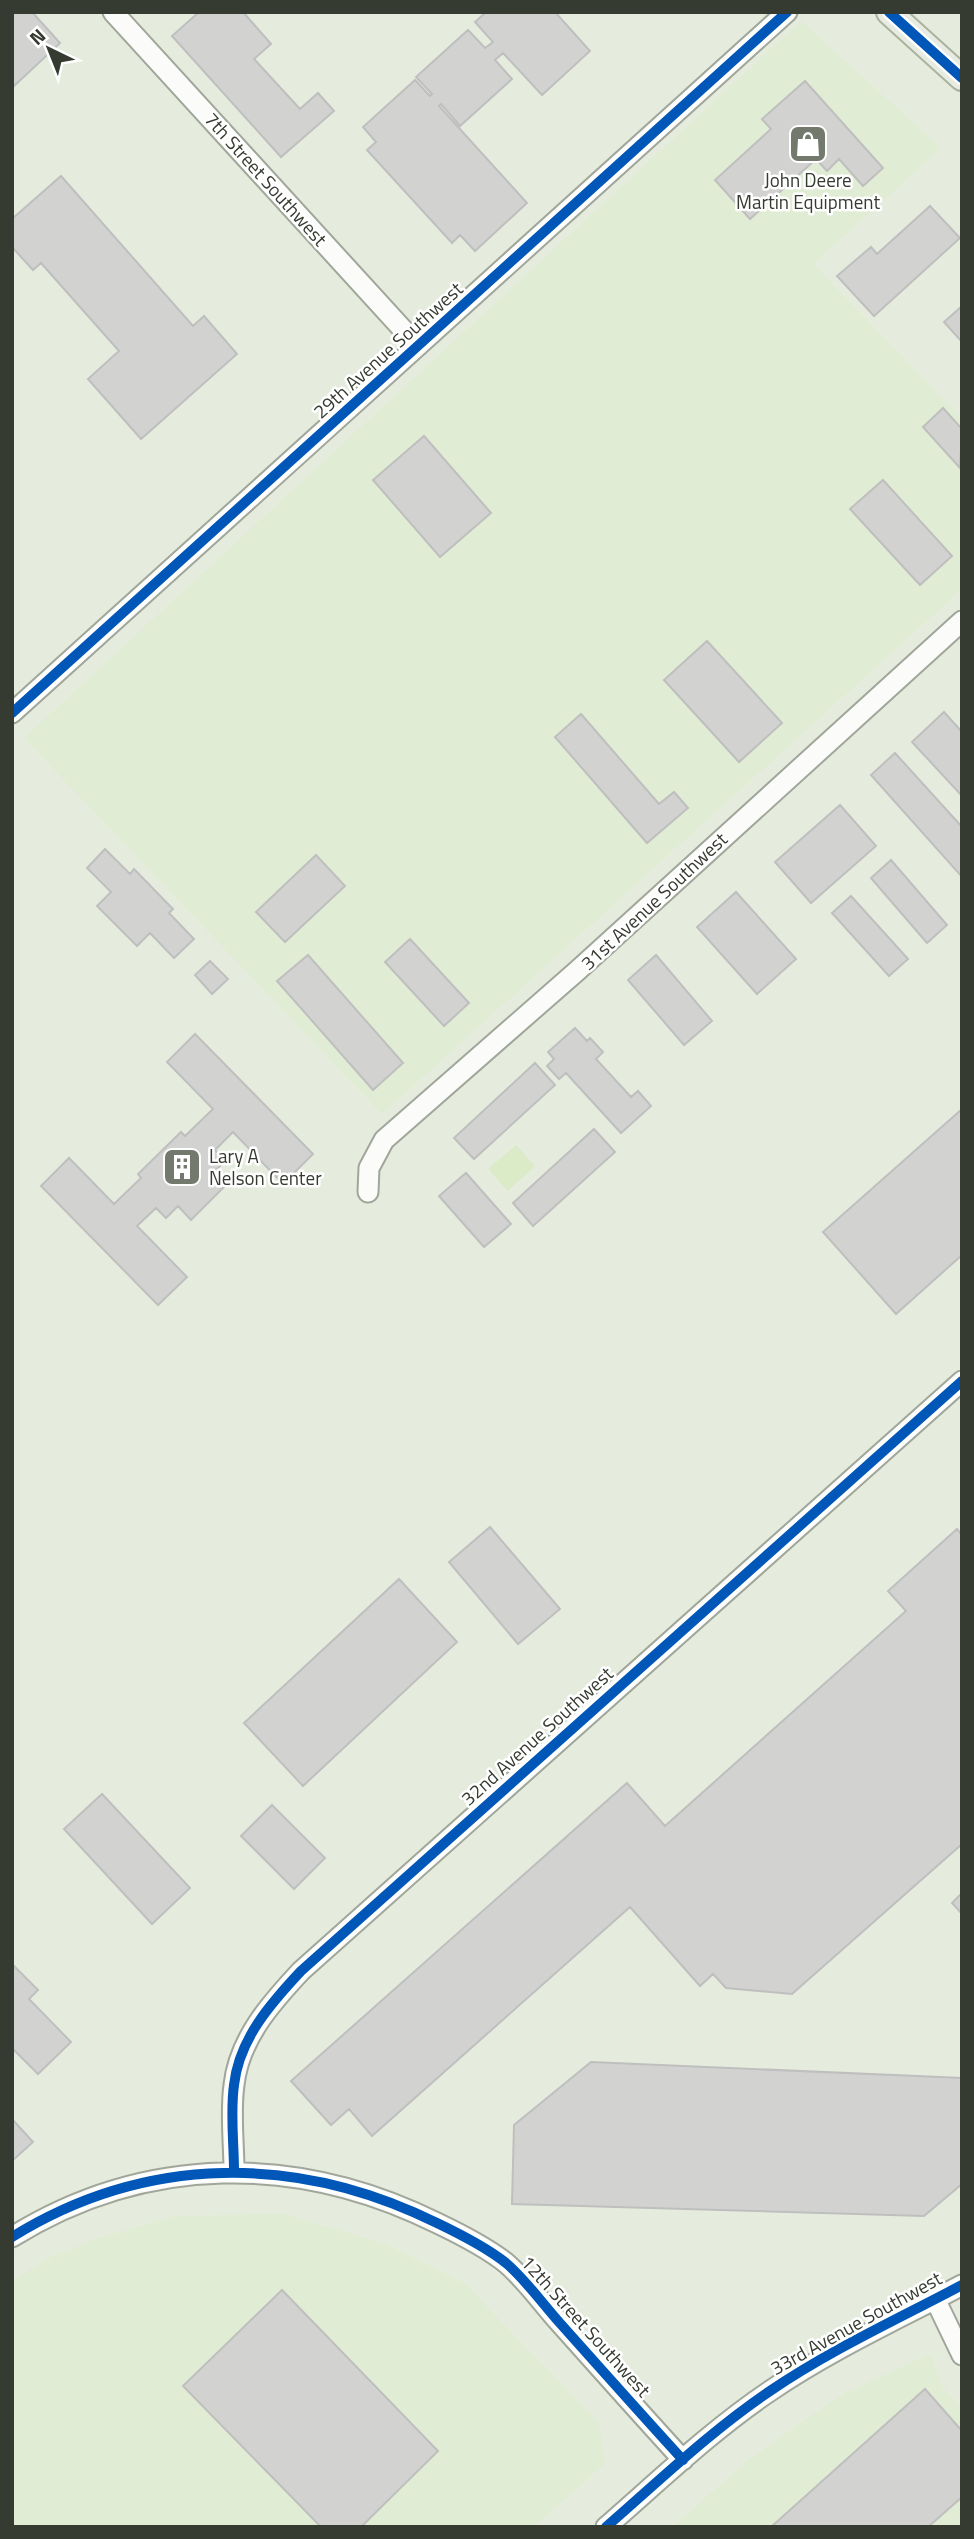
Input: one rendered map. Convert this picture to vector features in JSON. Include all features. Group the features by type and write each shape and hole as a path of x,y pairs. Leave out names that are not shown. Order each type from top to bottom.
{"main road":[{"path":"889,12 962,78"}],"street":[{"name":"7th Street Southwest","path":"113,12 418,346"},
{"name":"29th Avenue Southwest","path":"12,713 787,12"},
{"name":"31st Avenue Southwest","path":"368,1192 369,1168 384,1140 577,971 962,621"},
{"name":"32nd Avenue Southwest","path":"234,2171 234,2084 246,2043 268,2007 301,1971 962,1381"},
{"name":"12th Street Southwest","path":"12,2237 46,2216 114,2190 180,2174 234,2171 351,2188 410,2210 457,2233 506,2263 683,2460"},
{"name":"33rd Avenue Southwest","path":"606,2527 738,2415 785,2381 962,2285"},
{"path":"935,2299 962,2355"}],"shaded area":[{"path":"801,21 941,148 813,264 962,419 962,589 382,1114 24,738"},
{"path":"516,1145 535,1166 508,1191 488,1169"},
{"path":"285,2214 385,2244 464,2283 599,2423 605,2464 533,2527 12,2527 12,2281 53,2256 98,2238 176,2216"},
{"path":"930,2354 942,2386 962,2408 962,2527 673,2527 748,2460 842,2394"}],"building":[{"path":"12,12 32,12 60,43 13,87"},
{"path":"199,12 243,12 271,44 254,59 300,109 318,93 334,111 281,157 172,36"},
{"path":"486,12 555,12 590,51 542,95 503,53 495,60 512,79 460,126 441,104 439,106 527,203 475,251 460,235 452,243 367,150 376,142 363,127 415,80 430,96 432,94 416,77 468,30 485,48 493,42 475,22"},
{"name":"John Deere Martin Equipment","path":"805,81 883,168 863,186 839,159 827,171 816,159 750,219 715,180 771,129 762,119"},
{"path":"61,176 193,326 204,316 237,354 141,439 88,379 119,351 41,263 33,270 12,247 12,219"},
{"path":"930,206 960,238 874,316 837,276 871,247 877,254"},
{"path":"962,306 962,342 944,322"},
{"path":"943,408 962,429 960,468 923,427"},
{"path":"424,436 491,513 440,557 373,480"},
{"path":"883,480 952,556 920,585 850,509"},
{"path":"707,641 782,723 739,762 664,680"},
{"path":"944,712 962,732 962,796 912,742"},
{"path":"581,714 659,804 674,792 688,808 647,843 555,737"},
{"path":"895,753 962,827 962,877 871,775"},
{"path":"840,805 876,846 811,903 775,862"},
{"path":"105,849 130,874 134,869 173,909 169,913 194,939 174,958 150,933 137,946 97,906 111,892 87,868"},
{"path":"316,855 345,886 285,942 256,912"},
{"path":"891,860 947,925 927,943 871,878"},
{"path":"736,892 796,959 757,994 697,927"},
{"path":"851,896 908,959 889,976 832,913"},
{"path":"410,939 469,1003 444,1026 385,962"},
{"path":"308,955 403,1063 373,1090 277,981"},
{"path":"656,955 712,1021 684,1045 628,980"},
{"path":"210,961 228,979 212,994 195,975"},
{"path":"575,1028 587,1041 590,1038 603,1052 596,1059 631,1097 638,1091 651,1106 621,1133 566,1073 559,1079 547,1066 554,1059 548,1052"},
{"name":"Lary A Nelson Center","path":"195,1034 313,1154 283,1184 233,1132 215,1150 225,1161 213,1173 225,1186 191,1220 178,1206 166,1218 156,1208 137,1226 187,1277 158,1305 41,1186 69,1158 114,1204 141,1178 138,1174 181,1132 185,1136 213,1109 167,1062"},
{"path":"535,1063 555,1085 474,1159 454,1138"},
{"path":"962,1109 962,1255 896,1314 823,1232"},
{"path":"594,1129 615,1152 533,1226 513,1203"},
{"path":"466,1173 511,1224 484,1247 439,1196"},
{"path":"490,1527 560,1609 518,1644 449,1562"},
{"path":"957,1529 962,1535 962,1844 792,1994 726,1988 713,1974 700,1986 630,1907 372,2136 349,2109 331,2125 291,2081 627,1783 665,1826 906,1611 888,1591"},
{"path":"399,1579 457,1642 303,1786 244,1723"},
{"path":"102,1794 190,1888 152,1924 64,1829"},
{"path":"272,1805 325,1858 294,1889 241,1836"},
{"path":"962,1893 962,1914 952,1903"},
{"path":"12,1964 38,1990 29,1999 71,2042 38,2074 12,2048"},
{"path":"591,2062 962,2078 962,2184 924,2216 512,2204 514,2125"},
{"path":"12,2119 33,2142 12,2161"},
{"path":"282,2290 438,2451 361,2527 321,2527 183,2386"},
{"path":"925,2389 962,2431 962,2497 928,2527 771,2527"}],"cycle path":[{"path":"12,713 787,12"},
{"path":"889,12 962,78"},
{"path":"234,2171 232,2106 242,2052 268,2009 301,1971 962,1381"},
{"path":"12,2237 63,2210 115,2190 169,2178 223,2173 277,2175 331,2184 384,2200 455,2232 506,2263 683,2460"},
{"path":"606,2527 707,2439 770,2391 840,2348 962,2285"}],"place":[{"name":"John Deere Martin Equipment","path":"808,144"},
{"name":"Lary A Nelson Center","path":"182,1167"}]}
